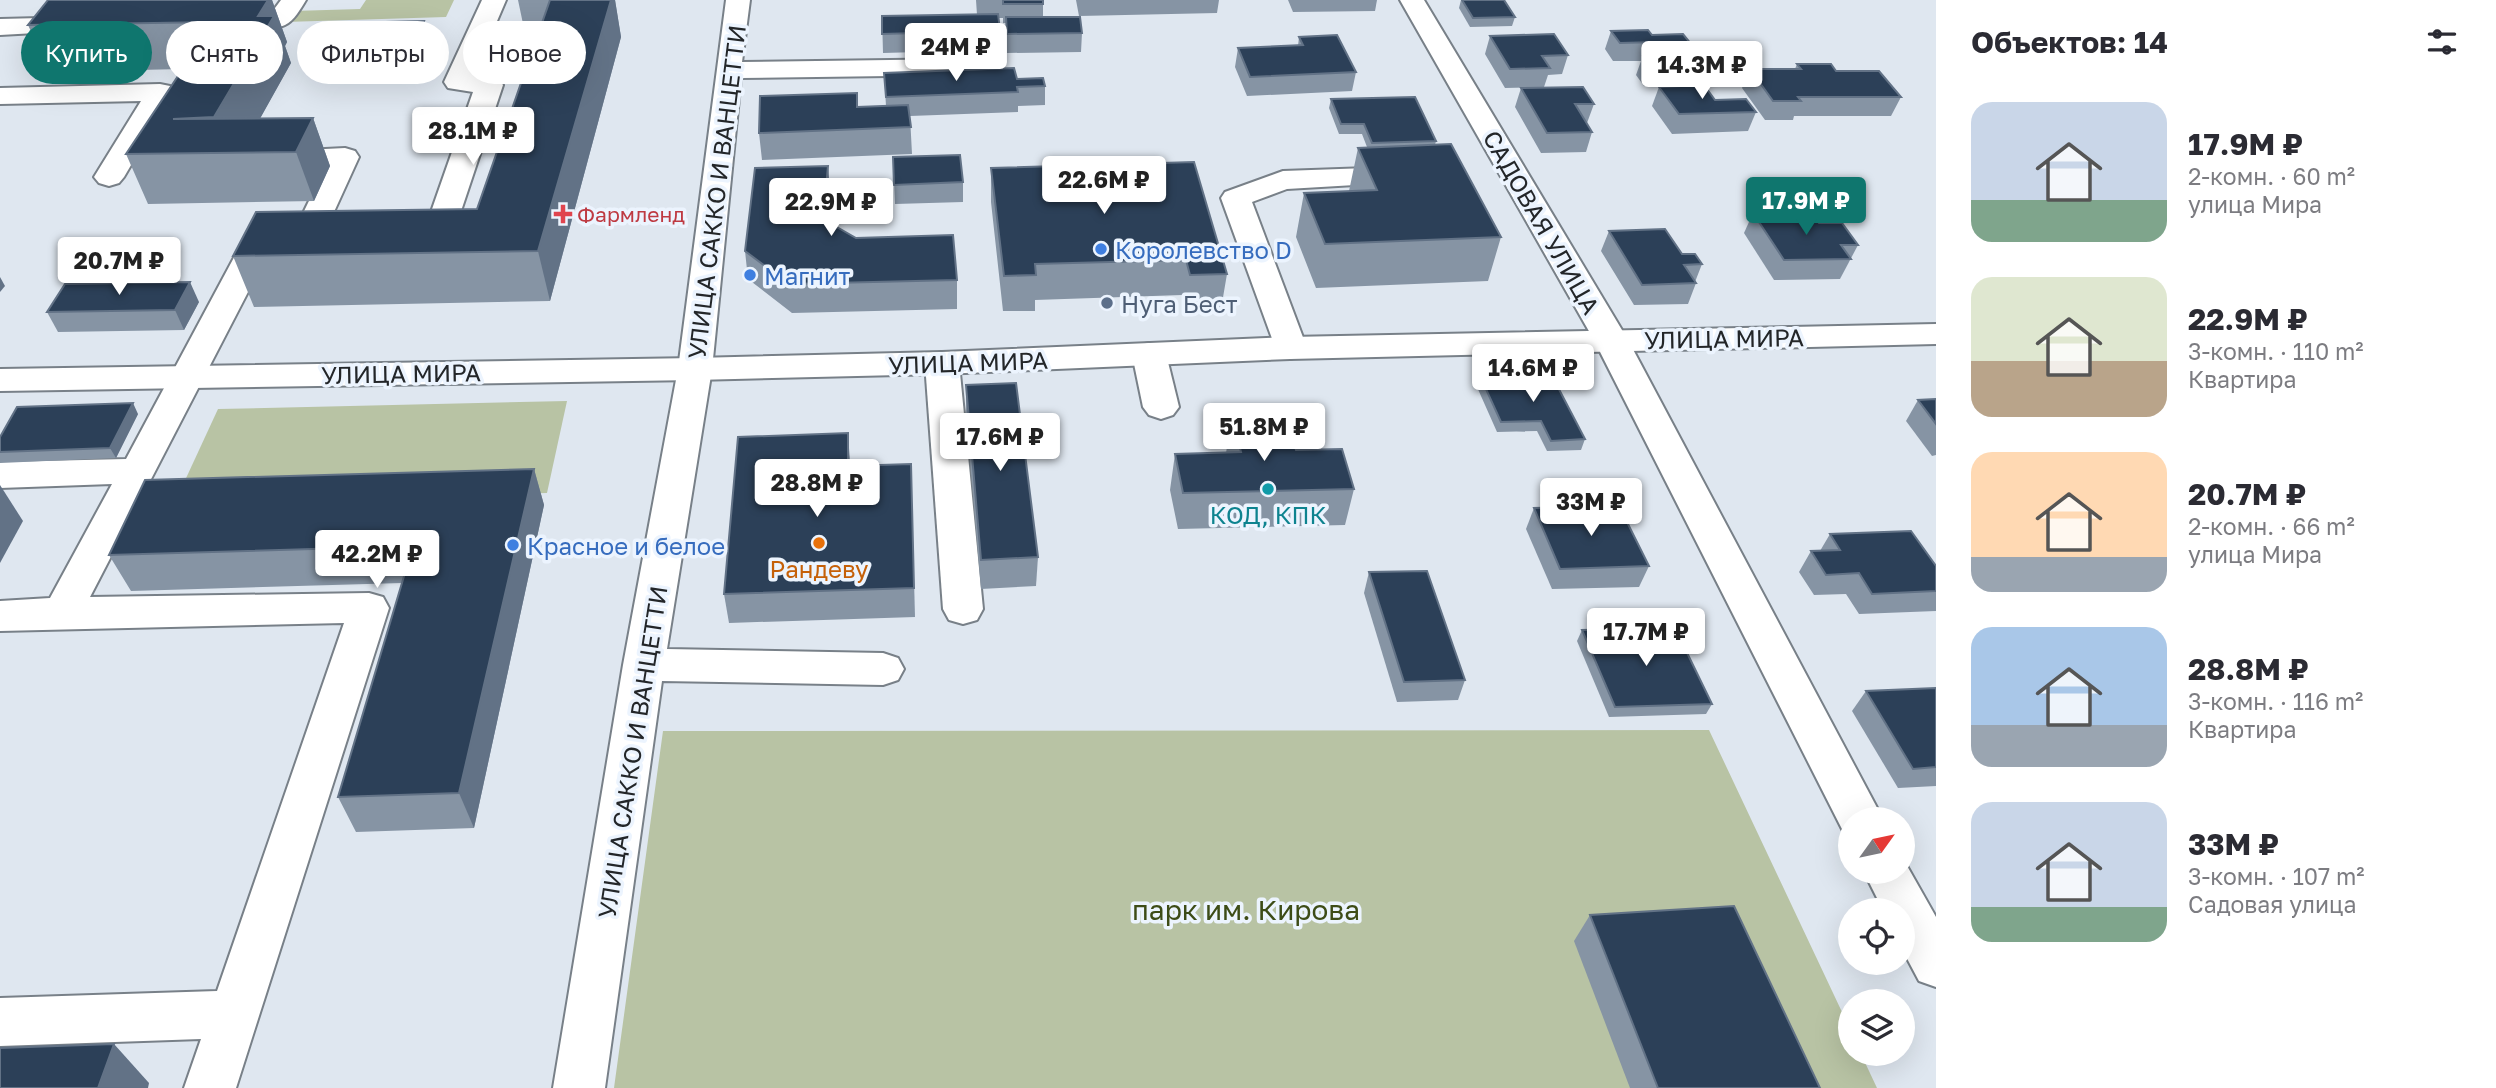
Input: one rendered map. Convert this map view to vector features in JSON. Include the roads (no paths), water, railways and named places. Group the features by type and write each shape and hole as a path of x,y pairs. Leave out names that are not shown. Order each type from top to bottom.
{"street":[{"path":"210,21 279,19 293,0"},
{"path":"383,243 436,241 489,85 458,82 494,0"},
{"name":"УЛИЦА САККО И ВАНЦЕТТИ","path":"579,1088 644,665 695,369 727,70 738,0"},
{"name":"САДОВАЯ УЛИЦА","path":"1412,0 1611,340 1854,807"},
{"path":"727,70 963,67"},
{"path":"0,96 160,92 109,177"},
{"path":"62,613 136,471 191,376 254,250 316,247 345,157 272,158"},
{"path":"1290,348 1236,198 1283,180 1396,176"},
{"name":"УЛИЦА МИРА","path":"0,380 695,369 942,363 1290,348 1936,334"},
{"path":"1149,354 1161,407"},
{"path":"942,363 963,609"},
{"path":"0,475 136,471"},
{"path":"0,616 369,608 211,1088"},
{"path":"644,665 883,669"},
{"path":"1893,884 1936,965"},
{"path":"0,1022 235,1014"}],"place":[{"name":"Фармленд","path":"563,214"},
{"name":"Королевство D","path":"1101,249"},
{"name":"Магнит","path":"750,275"},
{"name":"Нуга Бест","path":"1107,303"},
{"name":"КОД, КПК","path":"1268,489"},
{"name":"Рандеву","path":"819,543"},
{"name":"Красное и белое","path":"513,545"}],"park label":[{"name":"парк им. Кирова","path":"1246,909"}]}
